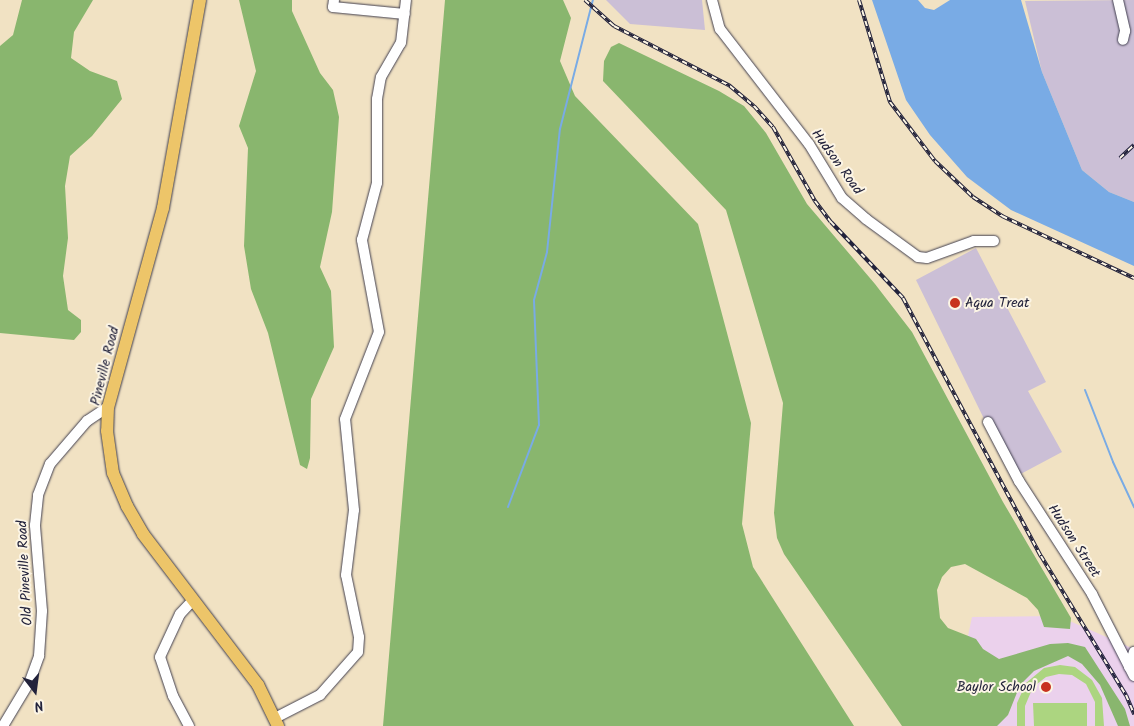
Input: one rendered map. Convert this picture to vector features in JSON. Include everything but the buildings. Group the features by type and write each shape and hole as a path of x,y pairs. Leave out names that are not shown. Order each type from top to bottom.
{"main road":[{"name":"Pineville Road","path":"200,0 163,208 108,407 113,473 127,506 258,686 276,722"}],"street":[{"path":"334,0 333,7 405,14"},
{"path":"276,722 320,695 358,652 359,637 346,575 354,510 345,419 379,332 362,240 377,182 377,98 381,78 401,43 406,0"},
{"name":"Hudson Road","path":"712,0 720,29 808,144 842,198 866,219 918,257 927,258 974,241 994,241"},
{"path":"1118,0 1125,31 1122,40"},
{"name":"Old Pineville Road","path":"3,726 30,681 39,656 42,611 34,526 38,495 50,464 87,421 108,407"},
{"name":"Hudson Street","path":"988,422 1019,481 1092,594 1132,672"},
{"path":"189,726 173,696 160,657 180,614 194,600"},
{"path":"1132,672 1134,652"}],"shaded area":[{"path":"606,0 702,0 705,30 630,24"},
{"path":"1134,0 1134,202 1109,192 1082,170 1042,72 1025,1"},
{"path":"976,248 1046,382 1028,391 1062,452 1013,478 916,280"},
{"name":"Baylor School","path":"1058,616 1134,649 1134,726 949,726 972,617"}],"green space":[{"path":"22,0 93,0 74,32 71,58 90,71 117,81 122,99 92,136 70,156 65,186 68,238 63,276 68,310 81,320 81,332 74,340 0,333 0,46 13,35"},
{"path":"239,0 292,0 292,11 320,73 333,90 339,117 332,212 320,267 331,291 334,347 311,399 310,458 307,469 300,465 268,333 251,289 244,246 248,148 239,126 256,71"},
{"path":"445,0 563,0 571,18 560,61 575,96 698,224 751,423 742,524 753,567 854,726 383,726"},
{"path":"619,43 719,91 744,106 766,133 807,204 875,284 912,332 1003,502 1071,618 1070,629 1044,627 1038,610 1027,598 965,564 951,567 942,577 937,590 940,618 948,628 976,639 983,649 999,659 1050,644 1068,643 1085,647 1125,709 1130,726 1118,726 1100,685 1082,664 1068,656 1034,671 1020,685 1008,715 997,726 902,726 784,554 777,538 774,513 783,403 726,210 603,81 604,61 611,47"},
{"path":"1060,665 1075,667 1092,680 1102,698 1104,726 1095,726 1095,702 1086,684 1072,675 1059,674 1046,677 1033,687 1025,706 1025,726 1017,726 1017,703 1026,683 1044,668"},
{"path":"1033,703 1087,703 1087,726 1034,726"}],"water":[{"path":"872,0 918,0 925,8 934,10 950,0 1021,0 1042,72 1082,170 1109,192 1134,202 1134,266 1011,210 967,177 930,135 906,100"}],"waterway":[{"path":"508,507 539,425 534,300 547,252 560,129 593,0"},
{"path":"1085,390 1113,462 1134,507"}],"railway":[{"path":"585,0 614,26 730,86 754,106 773,127 815,201 831,222 903,298 1041,556 1126,695 1134,714"},
{"path":"859,0 890,102 935,161 973,197 1002,216 1134,278"},
{"path":"1120,158 1134,145"}],"place":[{"name":"Aqua Treat","path":"955,303"},
{"name":"Baylor School","path":"1046,687"}]}
